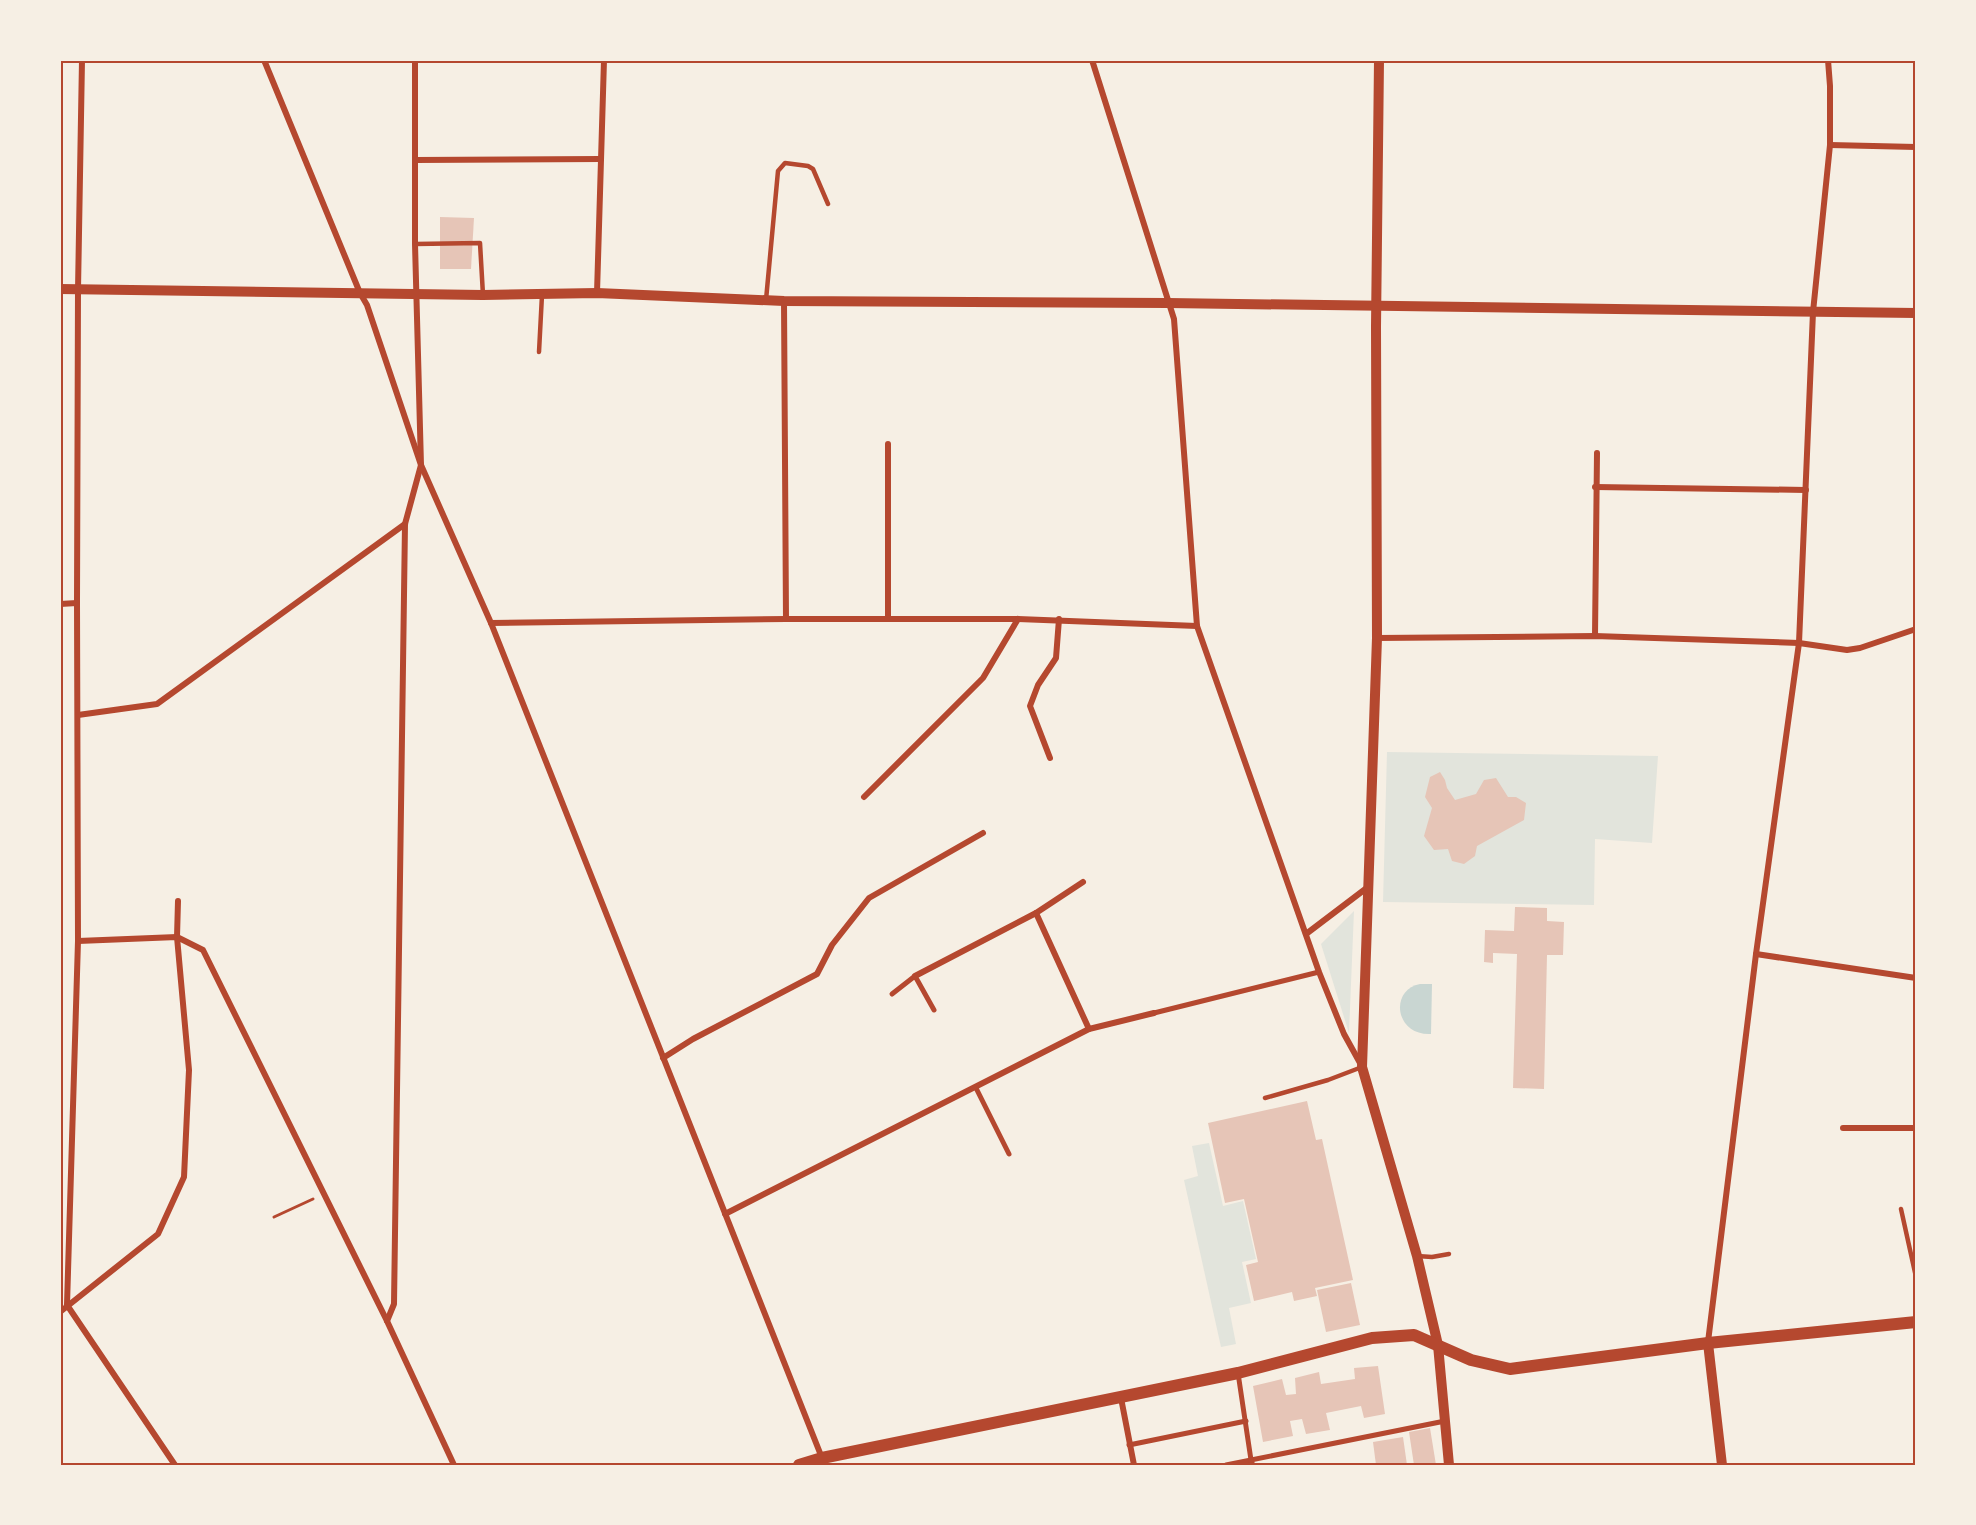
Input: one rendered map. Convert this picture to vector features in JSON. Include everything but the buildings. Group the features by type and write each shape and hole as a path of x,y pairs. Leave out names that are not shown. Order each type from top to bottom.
{"main road":[{"path":"799,1465 1238,1373 1372,1338 1414,1335 1471,1360 1510,1369 1708,1343 1916,1322"}],"street":[{"path":"60,1312 64,1304 78,941 78,290 82,60"},
{"path":"264,60 360,293 367,305 421,465 491,623 824,1461"},
{"path":"387,1321 394,1304 405,524 421,465 415,244 415,60"},
{"path":"597,293 604,60"},
{"path":"1092,60 1174,319 1197,626 1319,972 1344,1034 1362,1067 1417,1256 1438,1345 1449,1465"},
{"path":"1362,1067 1377,639 1379,60"},
{"path":"1722,1465 1708,1343 1756,954 1799,643 1814,312 1830,145 1828,60"},
{"path":"1830,145 1916,147"},
{"path":"415,160 601,159"},
{"path":"60,289 483,295 597,293 784,301 1378,305 1916,313"},
{"path":"784,301 786,619"},
{"path":"888,444 888,619"},
{"path":"1595,636 1597,453"},
{"path":"1595,487 1806,490"},
{"path":"78,716 157,704 405,524"},
{"path":"60,604 77,603"},
{"path":"491,623 786,619 1059,619 1197,626"},
{"path":"864,797 983,678 1018,619"},
{"path":"1050,758 1030,706 1038,685 1056,658 1059,619"},
{"path":"1377,639 1595,636 1799,643 1853,649 1916,628"},
{"path":"663,1058 693,1039 817,974 832,945 869,898 983,833"},
{"path":"892,994 915,976 1036,913 1083,882"},
{"path":"1306,934 1370,886"},
{"path":"64,1304 158,1234 184,1177 189,1070 177,937 178,901"},
{"path":"1036,913 1089,1029"},
{"path":"78,941 177,937 203,950 387,1321 454,1465"},
{"path":"1756,954 1916,978"},
{"path":"725,1214 1089,1029 1319,972"},
{"path":"915,976 934,1010"},
{"path":"976,1088 1009,1154"},
{"path":"1843,1128 1916,1128"},
{"path":"64,1304 175,1465"},
{"path":"1238,1373 1251,1463"},
{"path":"1121,1398 1134,1465"},
{"path":"1129,1445 1246,1421"},
{"path":"1226,1465 1251,1463 1445,1421"}],"lane":[{"path":"766,300 778,171 785,163 813,168 828,204"},
{"path":"415,244 480,243 483,295"},
{"path":"539,352 542,294"},
{"path":"1266,1098 1328,1080 1362,1067"},
{"path":"1901,1209 1916,1277"},
{"path":"1417,1256 1432,1257 1449,1254"}],"path":[{"path":"274,1217 323,1194"}],"shaded area":[{"path":"1387,752 1658,756 1652,843 1595,839 1594,905 1383,902"},
{"path":"1354,911 1349,1033 1321,944"},
{"path":"1420,984 1432,984 1431,1034 1419,1033 1410,1028 1400,1012 1400,1003 1404,995 1410,988"},
{"path":"1209,1143 1223,1206 1243,1201 1256,1259 1242,1262 1251,1303 1229,1308 1236,1344 1221,1347 1184,1180 1198,1176 1192,1146"}]}
